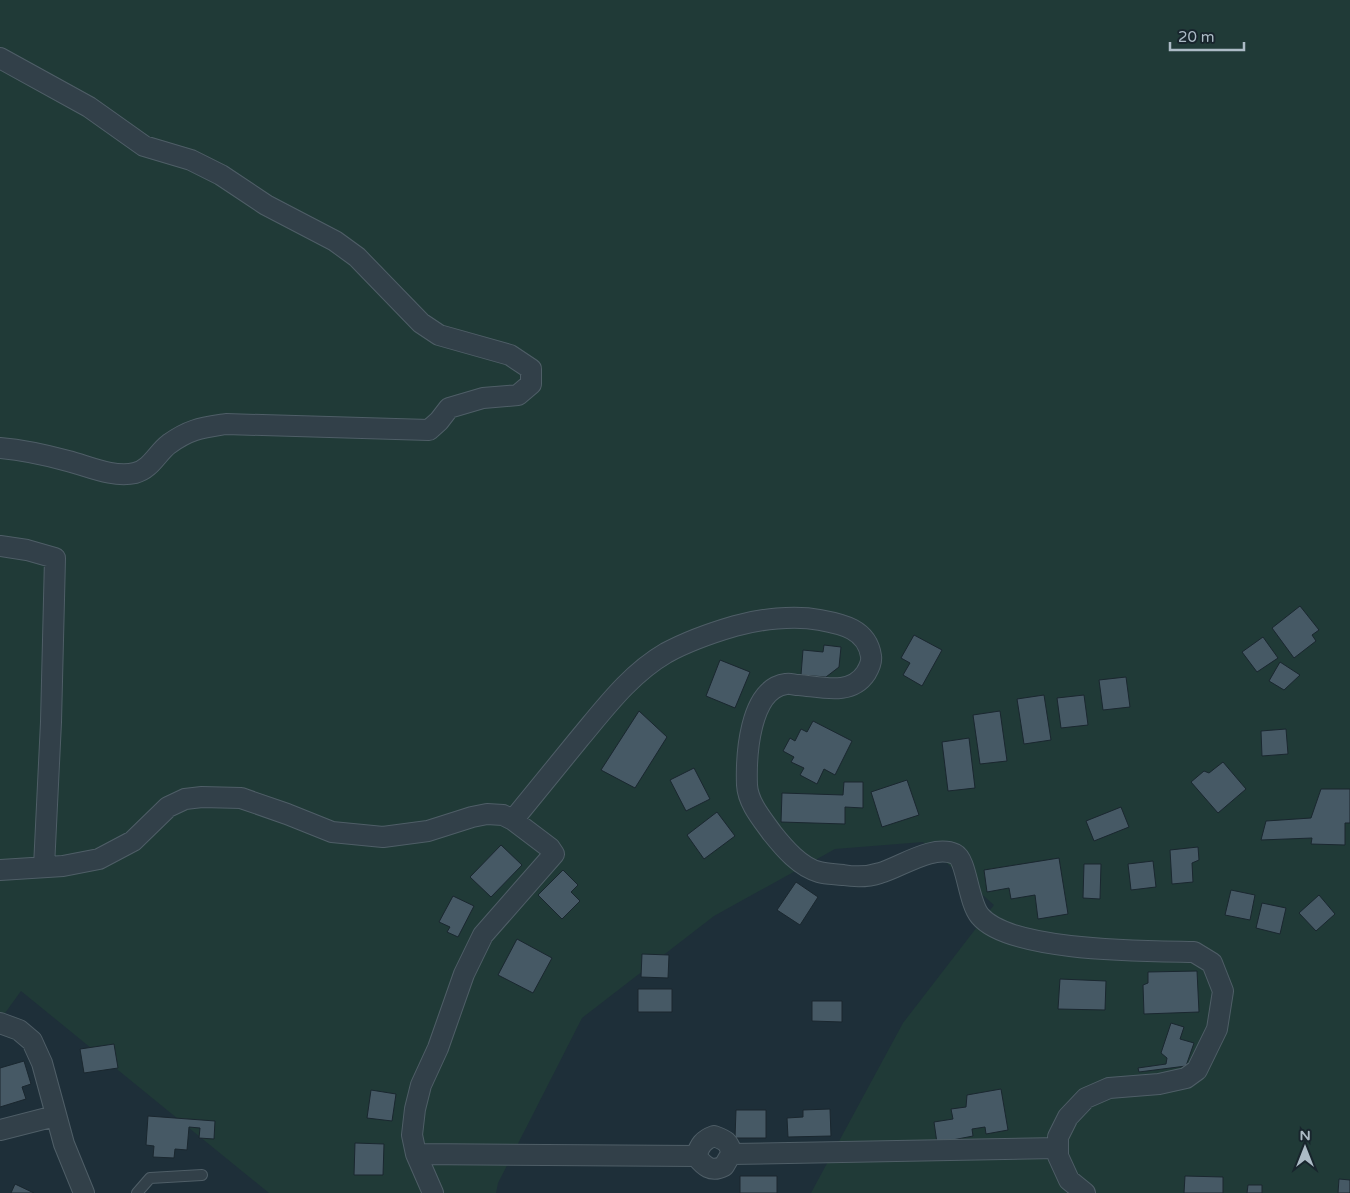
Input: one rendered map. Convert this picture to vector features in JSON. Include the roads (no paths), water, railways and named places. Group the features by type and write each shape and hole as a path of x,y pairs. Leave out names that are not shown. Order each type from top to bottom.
{"street":[{"path":"0,58 89,107 144,146 191,160 221,175 266,205 335,241 357,257 421,324 439,335 510,355 531,369 531,384 518,395 483,398 449,408 429,430 226,424 194,429 168,445 149,466 135,473 116,474 65,460 0,448"},
{"path":"0,546 27,550 54,558 51,712 44,867"},
{"path":"513,820 620,690 642,670 664,654 702,635 755,620 809,618 846,625 863,638 871,655 870,666 861,681 841,689 785,684 770,692 756,711 747,751 747,790 756,811 777,839 795,858 816,872 855,877 880,873 934,852 955,854 962,860 971,901 980,917 1008,933 1031,940 1066,946 1194,952 1212,964 1223,991 1217,1029 1196,1070 1186,1078 1159,1084 1109,1088 1086,1098 1068,1117 1058,1137 1058,1156 1069,1180 1085,1193"},
{"path":"0,870 63,866 99,860 133,841 168,807 185,799 202,797 241,798 332,832 383,837 428,831 487,814 503,815 513,820 550,848 554,854 483,934 464,974 438,1048 421,1085 415,1109 412,1135 416,1154 433,1193"},
{"path":"0,1023 19,1030 32,1041 42,1063 55,1116 68,1156 84,1193"},
{"path":"0,1130 55,1116"},
{"path":"416,1154 696,1156 705,1168 713,1169 724,1166 731,1154 1058,1148"}],"lane":[{"path":"137,1193 150,1178 202,1175"}]}
